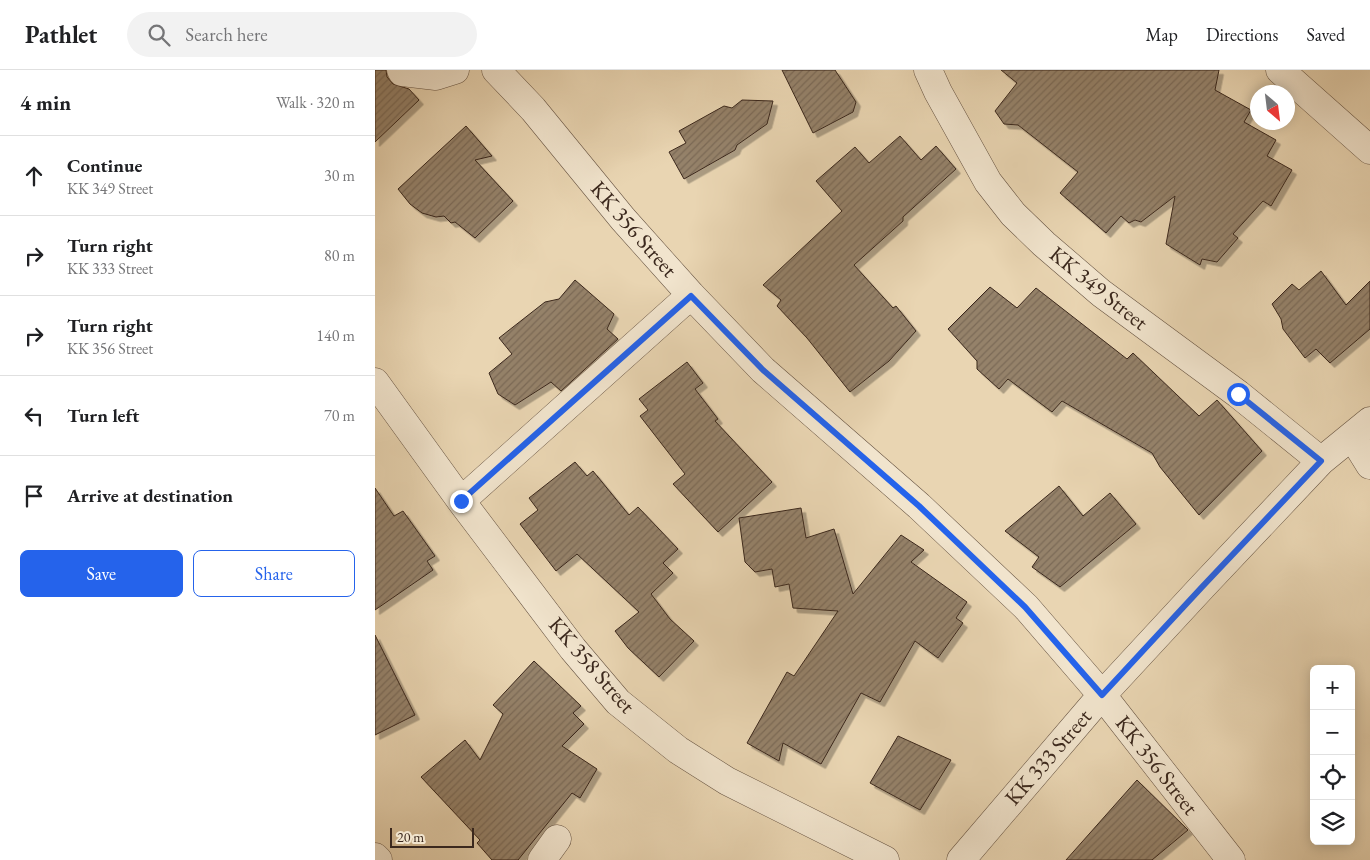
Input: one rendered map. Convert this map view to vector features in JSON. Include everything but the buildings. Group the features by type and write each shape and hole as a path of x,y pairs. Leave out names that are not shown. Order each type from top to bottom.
{"street":[{"path":"401,70 402,72 436,76 455,70"},
{"name":"KK 356 Street","path":"495,70 533,110 691,296 763,370 919,506 1025,607 1102,695 1231,860"},
{"name":"KK 349 Street","path":"928,70 938,92 988,182 1013,214 1044,244 1101,293 1238,394 1321,461"},
{"path":"1280,70 1370,150"},
{"path":"461,501 691,296"},
{"name":"KK 358 Street","path":"375,382 461,501 573,649 618,702 678,750 727,781 885,860"},
{"path":"1361,428 1370,465"},
{"name":"KK 333 Street","path":"961,860 1102,695 1202,587 1321,461 1361,428"},
{"path":"375,857 378,860"}],"route":[{"path":"461,501 691,296 763,370 919,506 1025,607 1102,695 1321,461 1238,394"}]}
